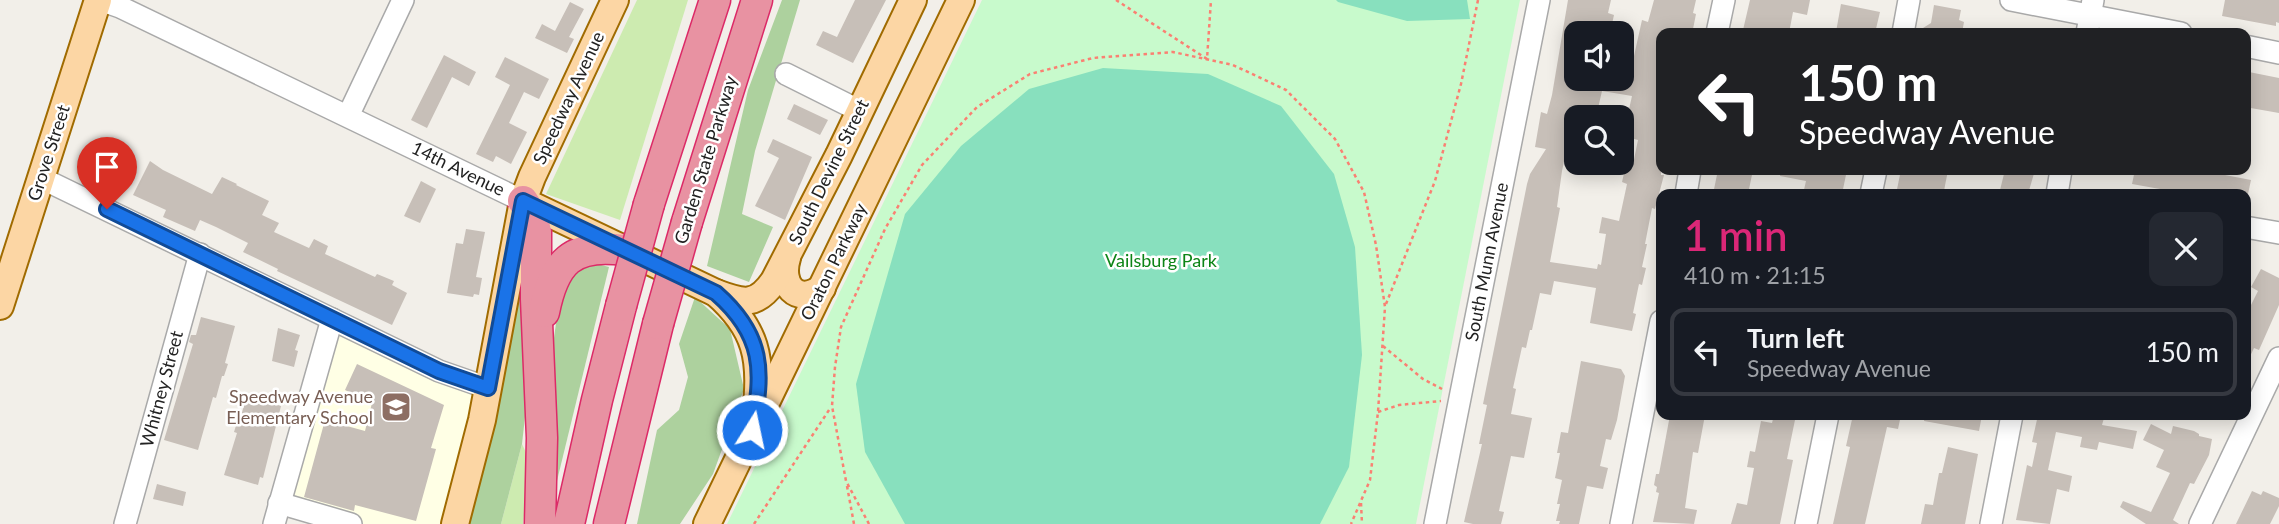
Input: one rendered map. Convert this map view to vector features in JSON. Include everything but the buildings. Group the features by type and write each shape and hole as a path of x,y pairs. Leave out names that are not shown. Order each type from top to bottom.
{"highway":[{"path":"569,524 621,306 649,204 715,0"},
{"name":"Garden State Parkway","path":"609,524 658,324 757,0"},
{"path":"523,201 532,215 536,232 542,438 540,524"},
{"path":"538,350 548,291 561,265 575,253 591,248 624,250"}],"main road":[{"name":"Grove Street","path":"0,306 99,0"},
{"name":"Speedway Avenue","path":"455,524 488,388 523,201 615,0"},
{"name":"South Devine Street","path":"716,293 752,301 759,299 774,281 913,0"},
{"name":"Oraton Parkway","path":"707,524 961,0"},
{"name":"14th Avenue","path":"523,201 716,293 743,320 756,351 759,384 752,430"},
{"path":"787,258 784,273 791,289 807,295 822,288"}],"street":[{"name":"14th Avenue","path":"99,0 132,13 523,201"},
{"path":"348,116 404,0"},
{"name":"South Munn Avenue","path":"1435,524 1539,0"},
{"path":"1718,28 1724,0"},
{"path":"1904,28 1909,0"},
{"path":"2011,0 2154,28"},
{"path":"2251,47 2279,52"},
{"path":"786,74 860,111"},
{"path":"41,178 439,371 488,388"},
{"path":"2251,228 2279,233"},
{"name":"Whitney Street","path":"125,524 200,254"},
{"path":"332,318 277,514 351,524"},
{"path":"1621,524 1656,346"},
{"path":"2251,410 2279,358"},
{"path":"1806,524 1827,420"},
{"path":"1990,524 2011,420"},
{"path":"2200,524 2246,420"}],"path":[{"path":"1116,0 1207,60"},
{"path":"1207,60 1211,0"},
{"path":"1385,307 1435,181 1461,85 1478,0"},
{"path":"854,524 832,406 841,327 885,229 922,165 977,107 1030,74 1094,58 1173,52 1233,65 1286,90 1335,139 1364,192 1376,245 1385,307 1370,480 1351,524"},
{"path":"1382,346 1423,379 1460,399"},
{"path":"1378,412 1399,405 1460,399"},
{"path":"754,524 832,406"},
{"path":"846,481 869,524"},
{"path":"1361,501 1362,524"}],"shaded area":[{"name":"Speedway Avenue Elementary School","path":"338,321 482,386 446,524 328,524 285,512"}],"green space":[{"path":"637,0 688,0 620,220 546,194"},
{"path":"782,0 800,0 755,151 742,214 773,227 749,282 707,266 748,90"},
{"name":"Vailsburg Park","path":"982,0 1520,0 1416,524 727,524"},
{"path":"1336,0 1467,0 1470,19 1407,21"},
{"name":"Vailsburg Park","path":"1103,68 1208,74 1281,106 1334,174 1355,247 1362,355 1349,467 1320,524 905,524 865,452 856,384 905,214 961,146 1029,89"},
{"path":"586,261 609,267 555,489 549,374 561,287"},
{"path":"523,283 528,390 522,444 501,524 466,524"},
{"path":"695,297 730,329 744,389 713,474 680,524 637,524 657,430 679,410 688,377 679,344"},
{"path":"522,444 530,461 523,524 501,524"}],"place":[{"name":"Speedway Avenue Elementary School","path":"396,407"}],"route":[{"path":"107,209 439,371 488,388 523,201 716,293 728,304 743,320 753,340 758,361 758,398 752,430"}]}
